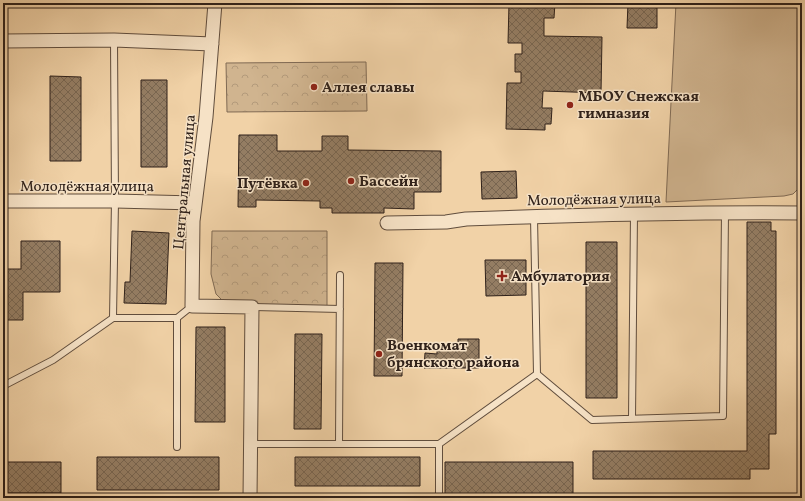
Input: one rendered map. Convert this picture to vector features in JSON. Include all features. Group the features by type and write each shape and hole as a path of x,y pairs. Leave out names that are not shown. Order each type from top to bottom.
{"street":[{"name":"Центральная улица","path":"192,306 193,221 206,117 215,3"},
{"path":"3,41 114,40 212,44"},
{"name":"Молодёжная улица","path":"3,201 195,203"},
{"name":"Молодёжная улица","path":"387,223 634,214 725,212 802,213"},
{"path":"192,306 252,307 250,498"}],"lane":[{"path":"113,318 115,201 114,40"},
{"path":"534,217 537,374 592,420 723,416 725,212"},
{"path":"632,418 634,214"},
{"path":"339,444 340,275"},
{"path":"3,386 53,360 113,318 177,318 192,306"},
{"path":"252,307 340,309"},
{"path":"176,447 177,318"},
{"path":"250,444 439,444 537,374"},
{"path":"438,498 439,444"}],"green space":[{"path":"676,3 802,3 802,185 793,194 784,196 666,202"},
{"path":"366,62 367,111 227,112 226,63"},
{"path":"212,231 327,231 327,306 226,304 216,294 211,274"}],"building":[{"path":"509,3 555,3 554,18 544,18 544,36 602,37 601,93 543,91 542,108 552,108 551,124 545,124 545,130 506,129 507,83 521,83 521,72 515,72 515,54 522,54 522,43 508,43"},
{"path":"628,3 657,3 657,28 627,28"},
{"path":"50,76 81,77 81,161 50,161"},
{"path":"141,80 167,80 167,167 141,167"},
{"path":"239,135 277,135 277,151 322,151 322,136 348,136 348,150 441,151 441,192 414,192 414,209 384,208 384,213 332,213 332,208 320,208 320,201 256,200 256,207 238,207"},
{"path":"516,171 517,198 482,199 481,172"},
{"path":"747,222 771,222 771,231 776,231 776,434 769,434 769,469 750,469 750,479 593,479 593,451 747,451"},
{"path":"132,231 169,233 166,304 124,303 125,282 130,282"},
{"path":"21,241 60,241 60,292 23,292 23,320 3,320 3,269 21,269"},
{"path":"586,242 617,242 617,398 586,398"},
{"path":"485,260 526,260 526,295 486,296"},
{"path":"375,263 403,263 402,376 374,376"},
{"path":"196,327 225,327 225,422 195,422"},
{"path":"295,334 322,334 321,429 294,429"},
{"path":"458,339 479,339 479,368 424,368 425,353 437,354 437,349 458,349"},
{"path":"97,457 219,457 219,490 97,490"},
{"path":"295,457 420,457 420,486 295,486"},
{"path":"3,462 61,462 61,493 3,493"},
{"path":"445,462 573,462 573,498 445,498"}],"place":[{"name":"Аллея славы","path":"314,87"},
{"name":"МБОУ Снежская гимназия","path":"570,105"},
{"name":"Бассейн","path":"351,181"},
{"name":"Путёвка","path":"306,183"},
{"name":"Амбулатория","path":"502,276"},
{"name":"Военкомат брянского района","path":"379,354"}]}
